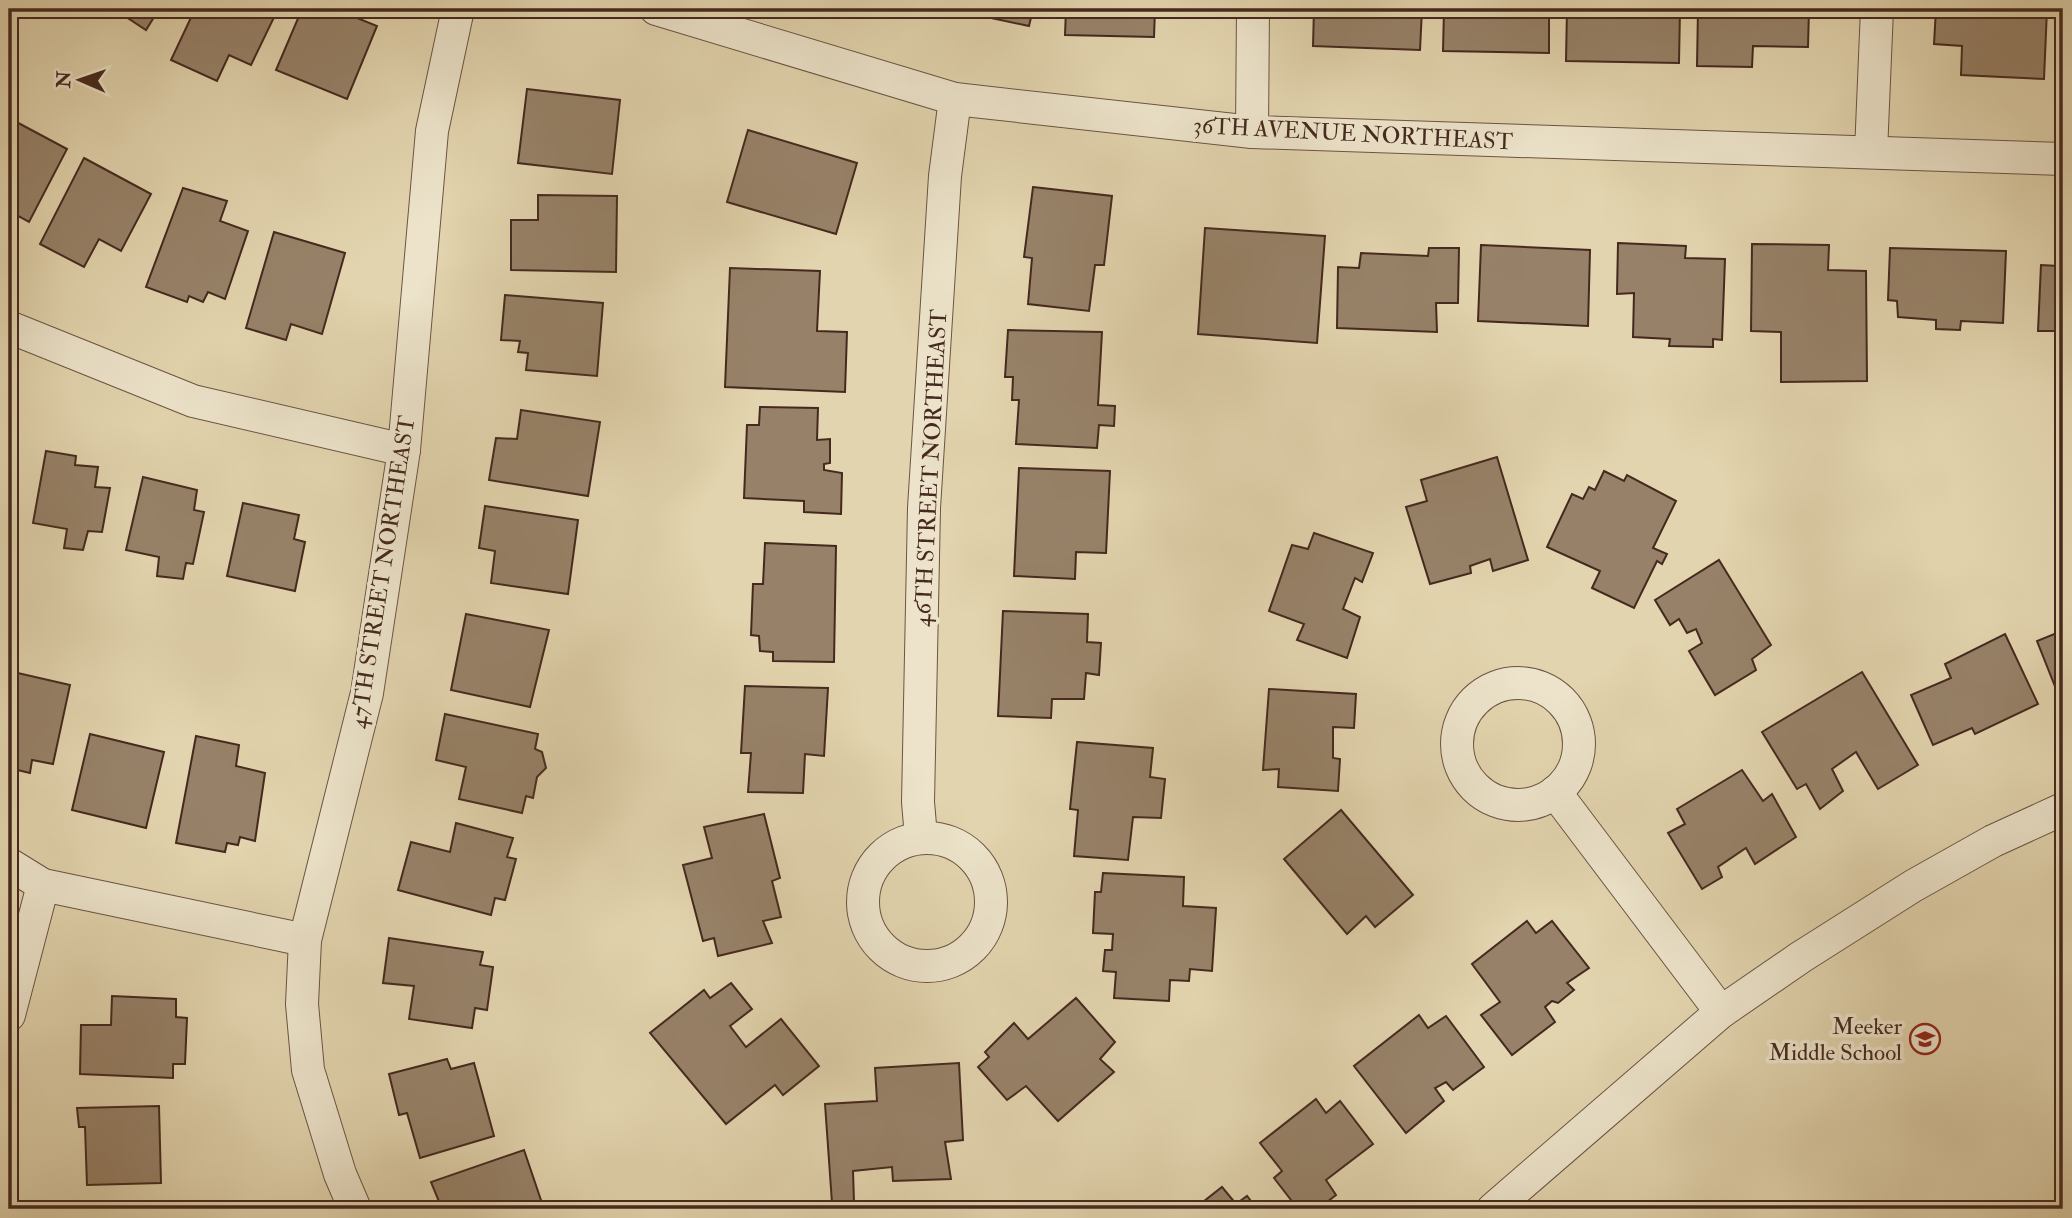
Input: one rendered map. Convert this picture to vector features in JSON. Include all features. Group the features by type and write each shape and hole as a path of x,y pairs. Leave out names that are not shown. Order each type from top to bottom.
{"street":[{"name":"47TH STREET NORTHEAST","path":"355,1209 340,1174 308,1070 302,1004 305,940 367,693 404,450 432,131 458,9"},
{"name":"36TH AVENUE NORTHEAST","path":"656,9 955,99 1252,132 2063,159"},
{"path":"1252,132 1253,9"},
{"path":"1871,152 1877,9"},
{"name":"46TH STREET NORTHEAST","path":"922,837 918,802 924,508 945,176 955,99"},
{"path":"9,327 193,401 404,450"},
{"path":"1555,792 1721,1012"},
{"path":"1493,1209 1721,1012 1913,886 1993,841 2063,809"},
{"path":"922,837 941,838 951,842 976,859 987,876 991,896 990,916 983,935 970,950 952,962 933,966 912,965 894,957 878,944 868,927 862,907 864,887 871,868 884,853 901,842 922,837"},
{"path":"9,864 43,886 305,940"},
{"path":"9,1015 43,886"}],"building":[{"path":"114,9 159,9 146,30"},
{"path":"195,9 278,9 251,65 229,55 217,81 171,60"},
{"path":"302,9 335,9 377,26 347,99 276,70"},
{"path":"949,9 1033,9 1029,26"},
{"path":"1066,9 1155,9 1154,37 1065,35"},
{"path":"1314,9 1422,9 1420,50 1313,46"},
{"path":"1444,9 1549,9 1549,53 1443,51"},
{"path":"1567,9 1680,9 1679,63 1566,61"},
{"path":"1698,9 1809,9 1808,47 1753,46 1752,67 1697,66"},
{"path":"1936,9 2047,9 2044,79 1961,75 1962,46 1934,44"},
{"path":"527,89 620,100 612,174 518,163"},
{"path":"9,118 67,149 29,222 9,211"},
{"path":"748,130 857,163 836,234 727,202"},
{"path":"84,158 151,194 121,251 99,239 84,267 40,244"},
{"path":"1033,187 1112,196 1104,265 1095,265 1089,311 1028,304 1032,258 1024,257"},
{"path":"183,188 227,201 220,221 248,231 225,299 208,292 203,302 189,296 187,302 146,287"},
{"path":"538,195 617,196 616,272 511,270 511,220 538,220"},
{"path":"1205,228 1325,236 1317,343 1198,334"},
{"path":"274,232 345,253 322,334 291,324 286,340 246,328"},
{"path":"1618,243 1686,246 1685,258 1725,259 1722,340 1713,339 1713,347 1669,346 1670,339 1633,337 1634,293 1617,294"},
{"path":"1752,244 1829,245 1828,270 1866,271 1867,381 1781,382 1781,332 1751,331"},
{"path":"1481,245 1590,250 1588,326 1478,321"},
{"path":"1429,248 1459,248 1458,303 1436,303 1437,332 1337,328 1338,267 1359,268 1361,253 1428,256"},
{"path":"1890,248 2006,251 2003,323 1961,321 1960,330 1936,329 1936,320 1898,317 1897,301 1888,300"},
{"path":"2059,253 2063,254 2063,344 2060,344 2061,331 2038,331 2041,265 2059,266"},
{"path":"730,268 820,271 817,331 847,332 845,392 725,387"},
{"path":"505,295 603,303 597,376 526,370 528,353 518,352 520,341 501,340"},
{"path":"1008,330 1102,332 1098,405 1115,406 1114,426 1099,425 1097,448 1016,444 1019,400 1012,400 1013,377 1005,377"},
{"path":"760,407 818,408 817,440 830,439 830,463 824,464 824,470 842,473 841,514 804,512 804,501 744,498 747,425 759,425"},
{"path":"521,410 600,422 588,496 489,480 496,438 517,439"},
{"path":"46,451 76,456 75,465 98,467 95,487 110,488 102,532 88,531 83,550 64,548 67,529 33,523"},
{"path":"1497,457 1528,560 1493,571 1490,559 1470,566 1471,573 1430,584 1406,507 1427,501 1421,480"},
{"path":"1019,468 1110,471 1106,553 1076,552 1075,579 1014,576"},
{"path":"1604,471 1624,481 1627,475 1676,501 1653,548 1667,554 1662,564 1657,561 1634,608 1592,588 1600,571 1547,547 1572,494 1583,499 1589,487 1595,490"},
{"path":"143,477 197,490 194,510 204,512 193,564 186,563 183,579 157,576 159,557 126,550"},
{"path":"243,503 299,515 294,539 305,542 295,591 227,576"},
{"path":"485,506 578,520 568,594 491,583 495,551 479,548"},
{"path":"1314,533 1373,553 1362,582 1355,578 1343,609 1360,617 1347,658 1297,640 1304,624 1269,611 1292,545 1308,549"},
{"path":"765,543 836,546 834,662 773,661 773,652 760,651 759,636 751,635 753,584 763,584"},
{"path":"1719,560 1771,645 1752,659 1756,670 1715,695 1689,651 1702,643 1696,629 1687,633 1679,619 1670,625 1655,600"},
{"path":"1003,611 1088,614 1087,642 1101,643 1099,675 1086,673 1084,699 1052,699 1051,718 998,716"},
{"path":"2063,612 2063,692 2058,694 2037,641 2062,631 2056,615"},
{"path":"466,614 549,630 530,707 451,690"},
{"path":"2005,634 2038,704 1975,734 1972,728 1933,745 1911,695 1951,678 1945,664"},
{"path":"9,671 70,685 53,764 32,760 30,773 9,768"},
{"path":"1862,672 1918,765 1878,789 1856,752 1832,769 1843,791 1820,809 1806,784 1797,789 1762,732"},
{"path":"745,686 828,688 824,756 805,754 803,793 748,792 751,753 741,753"},
{"path":"1269,689 1356,694 1354,728 1333,727 1333,758 1340,759 1338,791 1278,787 1279,769 1263,770"},
{"path":"445,714 538,734 535,749 542,752 546,768 537,777 533,798 526,796 522,813 459,799 466,767 436,760"},
{"path":"90,734 164,752 146,828 72,810"},
{"path":"196,736 239,745 236,766 265,773 255,841 240,837 238,845 227,843 225,852 176,843"},
{"path":"1077,742 1153,748 1150,777 1165,779 1161,818 1133,817 1128,860 1074,856 1078,810 1070,809"},
{"path":"1742,770 1763,801 1772,794 1796,837 1755,864 1746,848 1718,867 1722,877 1702,889 1668,833 1685,824 1677,809"},
{"path":"1341,810 1413,895 1375,927 1366,916 1347,934 1284,859"},
{"path":"764,814 780,878 772,881 781,917 763,921 772,943 718,956 714,938 703,941 683,865 712,858 704,827"},
{"path":"456,823 513,838 507,857 516,859 505,900 495,898 491,915 398,890 411,842 450,852"},
{"path":"1103,873 1184,877 1183,906 1216,908 1212,971 1190,969 1189,981 1170,980 1169,1001 1114,998 1116,972 1103,971 1105,950 1112,950 1113,934 1093,933 1095,892 1101,892"},
{"path":"1527,921 1536,933 1552,921 1589,968 1567,983 1574,990 1558,1003 1552,1001 1545,1007 1555,1022 1512,1055 1481,1015 1500,1002 1472,964"},
{"path":"389,938 483,952 480,965 493,967 487,1010 475,1008 472,1028 409,1019 414,986 383,983"},
{"path":"731,983 752,1009 730,1026 746,1047 781,1019 819,1066 783,1095 775,1085 726,1124 650,1033 704,990 710,998"},
{"path":"112,996 176,999 176,1017 187,1018 185,1064 173,1064 173,1078 80,1074 81,1025 111,1025"},
{"path":"1076,998 1115,1042 1100,1059 1114,1072 1058,1121 1026,1086 1007,1100 978,1067 989,1057 985,1052 1014,1023 1028,1039"},
{"path":"1419,1015 1428,1028 1446,1016 1484,1067 1453,1090 1446,1082 1435,1088 1444,1101 1406,1133 1354,1066"},
{"path":"447,1059 451,1069 474,1063 494,1136 420,1158 407,1113 399,1115 389,1074"},
{"path":"959,1063 963,1140 945,1142 951,1179 893,1181 892,1167 853,1171 854,1202 832,1203 825,1104 877,1101 875,1068"},
{"path":"1316,1099 1326,1113 1340,1101 1373,1144 1326,1180 1336,1195 1318,1209 1298,1209 1274,1178 1282,1171 1260,1143"},
{"path":"159,1106 161,1183 87,1185 85,1127 79,1127 77,1108"},
{"path":"524,1150 544,1209 442,1209 431,1182"},
{"path":"1222,1187 1236,1204 1247,1196 1257,1209 1194,1209"}],"place":[{"name":"Meeker Middle School","path":"1925,1039"}]}
